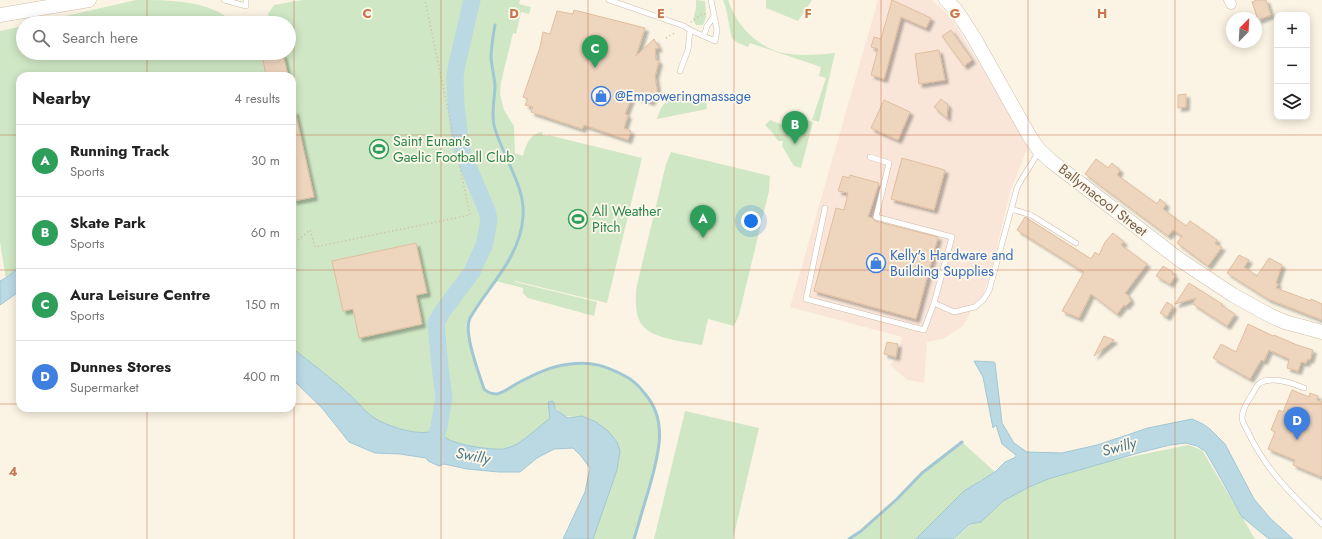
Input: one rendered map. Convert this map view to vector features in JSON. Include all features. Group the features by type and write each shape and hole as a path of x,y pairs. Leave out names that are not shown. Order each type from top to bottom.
{"main road":[{"path":"0,15 89,0"},
{"name":"Ballymacool Street","path":"946,0 956,10 973,36 1026,130 1039,150 1070,176 1180,260 1233,295 1285,322 1322,332"}],"lane":[{"path":"224,0 246,6 246,0"},
{"path":"609,0 684,26 715,41 717,30 711,0"},
{"path":"704,36 707,26 714,16"},
{"path":"680,71 688,50 690,30"},
{"path":"934,303 954,312 975,307 983,300 989,291 1017,188 1024,174 1030,168 1039,150"},
{"path":"825,208 806,299 924,330 934,303 952,237 876,217 889,163 870,157"},
{"path":"1011,209 1031,215 1076,243"},
{"path":"1304,388 1292,383 1268,380 1258,384 1246,402 1242,413 1242,419 1256,450 1268,467 1322,524"}],"path":[{"path":"296,242 310,230 315,248 470,215 425,0"}],"shaded area":[{"path":"878,0 932,0 950,16 1029,144 1011,189 991,271 983,295 974,305 963,326 943,339 927,342 924,383 907,380 890,365 897,357 902,337 790,307"}],"green space":[{"path":"136,0 162,0 202,6 226,16 66,16"},
{"path":"302,0 466,0 454,49 453,68 455,76 472,0 520,0 519,4 531,7 529,14 521,12 516,34 513,33 501,82 500,94 504,110 514,126 515,153 523,156 529,140 535,135 543,132 542,135 548,135 642,158 607,303 515,281 597,302 594,316 528,298 523,293 523,288 496,281 472,313 468,322 473,356 484,389 490,393 497,394 502,392 542,371 563,365 578,363 599,365 611,369 625,376 644,390 655,408 659,429 658,451 648,497 634,539 593,539 617,470 620,451 582,416 572,417 564,415 558,410 553,401 548,403 550,418 516,445 502,449 493,449 459,444 448,439 439,429 432,432 406,431 380,422 296,351 296,72 16,72 16,270 6,279 0,242 0,31 16,28 16,60 296,60 296,16 268,16 268,14 274,5"},
{"path":"696,0 705,1 706,17 703,25 696,25 693,20"},
{"path":"723,0 728,0 736,18 749,34 765,46 783,53 796,55 835,53 819,122 812,120 826,78 819,76 821,67 750,43 748,47 736,42 731,35"},
{"path":"766,0 812,0 798,21 766,8"},
{"path":"682,91 706,99 707,109 657,119 661,108 673,93 680,96"},
{"path":"799,117 813,122 801,168 794,166 782,146 783,141 778,141 765,125 770,120 794,129"},
{"path":"671,152 770,176 769,191 739,315 734,326 708,319 702,345 672,340 651,332 642,325 637,315 637,285 666,164"},
{"path":"685,411 759,428 733,539 654,539"},
{"path":"962,442 995,472 979,481 916,539 849,539 861,531 897,499 922,473"},
{"path":"1188,445 1202,450 1255,539 954,539 990,508 1022,486 1062,471"}],"water":[{"path":"16,269 16,294 0,305 0,281"},
{"name":"Swilly","path":"296,351 342,388 376,419 408,431 434,431 439,427 442,434 449,440 464,445 497,449 505,449 513,446 527,437 550,418 548,402 553,401 556,410 568,418 582,416 596,422 608,431 617,442 620,451 617,470 593,539 563,539 585,492 590,468 573,448 554,449 537,458 520,472 467,469 444,464 439,466 428,461 426,458 400,454 375,453 349,442 322,408 296,383"},
{"name":"Swilly","path":"974,361 995,363 1002,423 1014,443 1027,452 1062,453 1097,445 1148,428 1192,419 1203,424 1225,444 1254,499 1270,518 1293,539 1269,539 1242,517 1205,451 1197,446 1186,443 1170,445 1142,452 1048,479 1003,501 981,522 970,524 953,539 916,539 964,491 995,472 1005,462 1016,457 1016,455 1002,444 996,425 993,428 983,377"}],"building":[{"path":"892,0 931,18 926,28 901,17 884,79 871,75 878,49 871,47 874,37 881,39"},
{"path":"1257,0 1266,0 1271,15 1262,18 1262,12 1255,12 1252,2"},
{"path":"574,10 645,28 636,56 654,39 659,48 655,49 656,60 659,61 655,76 658,95 655,94 651,102 632,96 625,114 628,115 624,128 631,131 628,140 584,125 582,129 531,112 533,107 525,105 528,99 523,97 540,47 543,32 550,34 557,11 573,14"},
{"path":"951,30 972,60 964,66 942,36"},
{"path":"939,50 945,80 919,84 915,54"},
{"path":"263,60 284,60 287,72 265,72"},
{"path":"1186,94 1186,107 1178,108 1178,95"},
{"path":"941,99 948,105 947,118 934,107"},
{"path":"884,100 910,112 898,140 871,128"},
{"path":"296,116 314,197 296,200"},
{"path":"902,158 945,170 934,210 891,199"},
{"path":"1096,159 1108,168 1112,163 1120,170 1117,175 1157,204 1160,199 1166,204 1163,209 1186,226 1190,221 1217,240 1215,244 1222,247 1208,266 1177,243 1182,236 1173,230 1168,236 1085,174"},
{"name":"Kelly's Hardware and Building Supplies","path":"850,175 879,183 868,217 875,221 938,237 916,319 814,291 836,208 844,210 848,193 838,191 843,176 849,178"},
{"path":"1025,217 1091,259 1095,252 1099,255 1105,242 1113,233 1124,242 1121,245 1147,264 1125,293 1131,300 1126,306 1124,305 1117,314 1091,294 1079,318 1062,311 1084,272 1017,230"},
{"path":"416,243 427,293 416,295 422,324 359,338 353,309 343,311 332,261"},
{"path":"1239,255 1249,260 1244,267 1257,276 1269,258 1282,265 1276,283 1278,284 1276,288 1322,304 1322,320 1268,299 1227,273"},
{"path":"1163,266 1173,272 1172,274 1175,276 1170,284 1156,276"},
{"path":"1189,283 1235,314 1227,326 1193,304 1196,298 1175,304"},
{"path":"1167,302 1173,306 1167,317 1160,313"},
{"path":"1248,324 1273,336 1274,335 1313,350 1310,360 1308,359 1306,363 1301,362 1298,371 1287,368 1289,359 1269,350 1264,361 1261,360 1250,379 1213,358 1221,344 1236,352"},
{"path":"1104,336 1114,340 1094,356"},
{"path":"887,342 898,344 896,357 884,354"},
{"path":"1292,390 1309,397 1310,393 1318,396 1317,400 1322,402 1322,477 1293,465 1295,460 1268,449 1275,432 1271,430 1279,410 1283,412"}],"waterway":[{"path":"433,448 439,427 444,397 436,323 442,312 472,272 485,243 489,219 463,154 456,104 455,77 472,0"},
{"path":"495,25 491,58 495,85 493,120 497,136 521,194 523,217 521,232 510,258 470,318 468,325 472,353 484,389 493,394 502,392 542,371 563,365 578,363 599,365 611,369 628,378 641,389 653,405 659,429 659,442 655,467 634,539"},
{"path":"849,539 861,531 897,499 922,473 962,442"}],"place":[{"name":"Aura Leisure Centre","path":"595,68"},
{"name":"@Empoweringmassage","path":"601,96"},
{"name":"Skate Park","path":"795,144"},
{"name":"Saint Eunan's Gaelic Football Club","path":"379,149"},
{"name":"All Weather Pitch","path":"578,219"},
{"name":"Running Track","path":"703,238"},
{"name":"Kelly's Hardware and Building Supplies","path":"876,263"},
{"name":"Dunnes Stores","path":"1297,440"}]}
